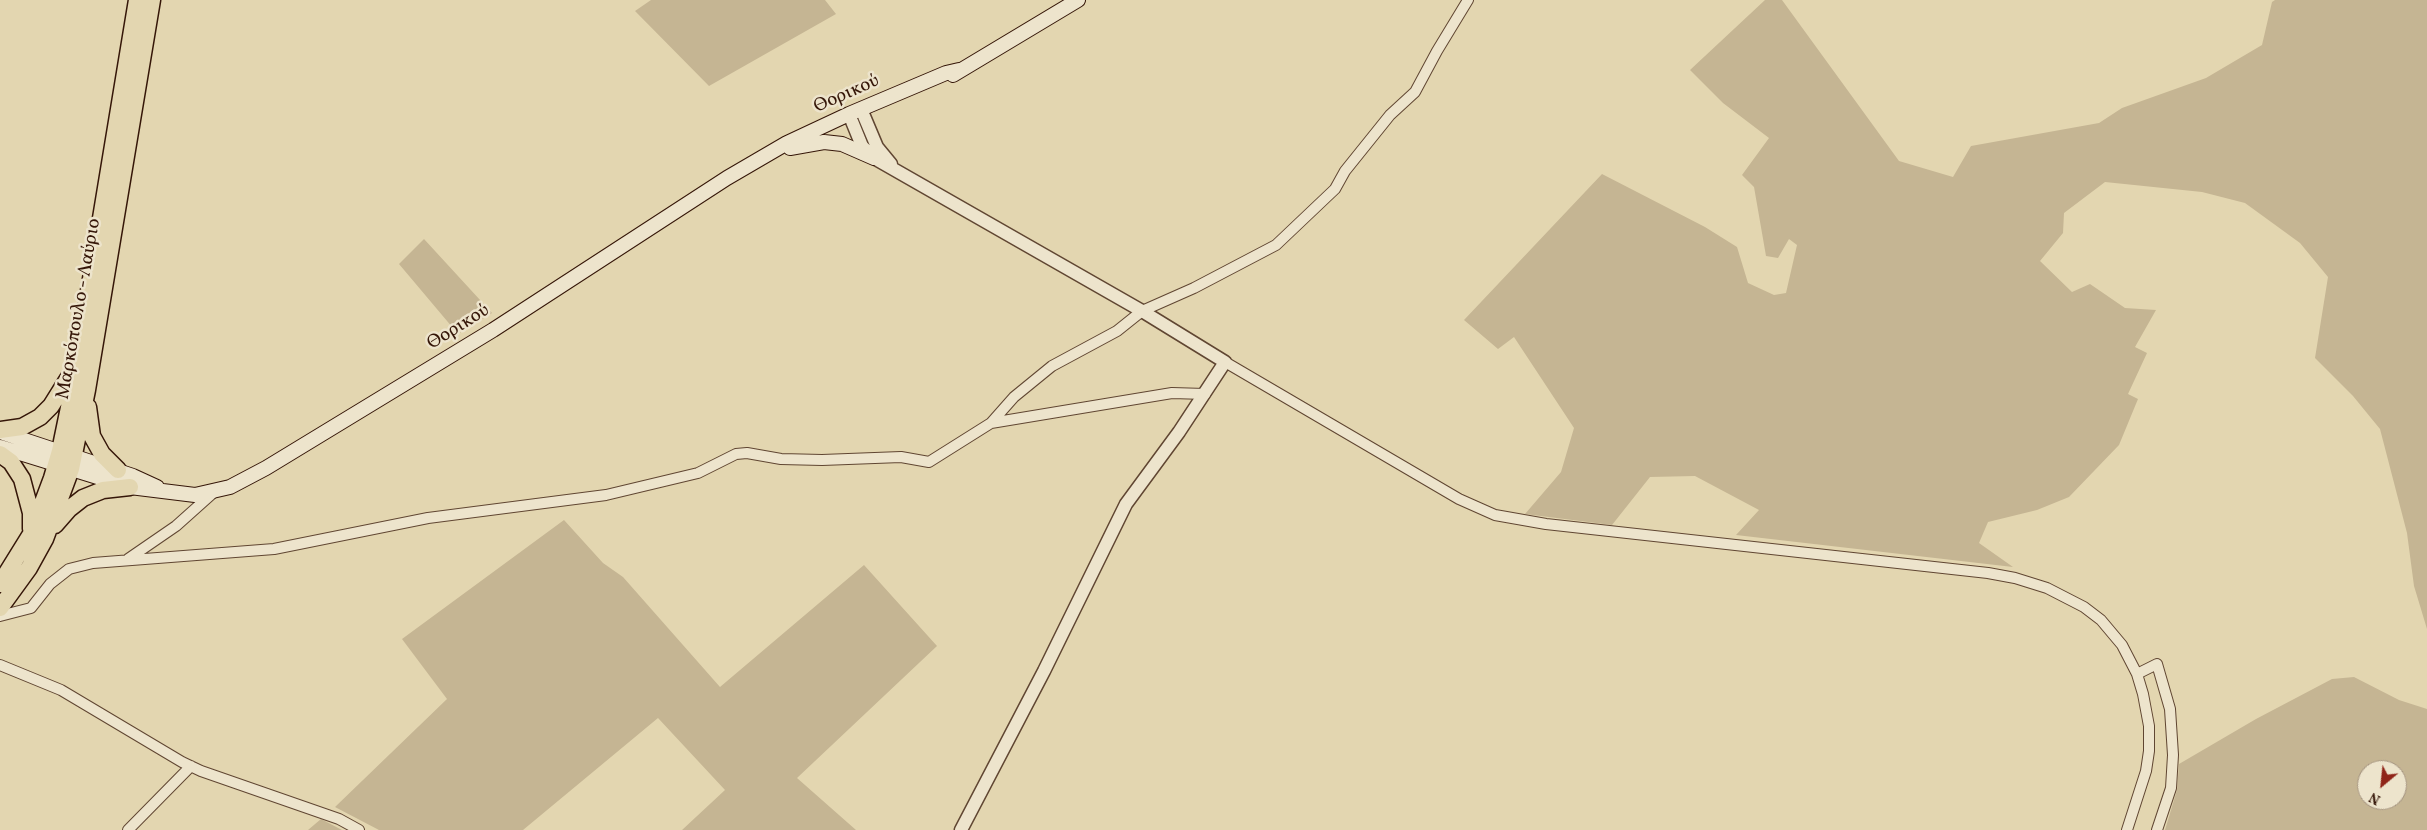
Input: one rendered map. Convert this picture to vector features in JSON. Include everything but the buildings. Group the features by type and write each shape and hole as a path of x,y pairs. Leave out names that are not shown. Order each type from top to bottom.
{"highway":[{"name":"Μαρκόπουλο - Λαύριο","path":"65,460 76,366 151,1"},
{"name":"Μαρκόπουλο - Λαύριο","path":"0,608 29,568 87,390 151,1"},
{"path":"0,431 22,427 40,417 52,406 76,366"},
{"path":"87,390 92,436 102,454 118,470"},
{"path":"0,454 11,462 22,479 38,536 83,498 103,490 130,487"},
{"name":"Μαρκόπουλο - Λαύριο","path":"0,584 38,536"}],"main road":[{"name":"Θορικού","path":"65,460 130,487 172,494 194,495 214,492 243,481 493,330 753,163 802,136 948,79 1078,0"},
{"name":"Θορικού","path":"753,163 857,116"},
{"path":"789,148 815,143 842,144 874,158"},
{"path":"0,431 65,460"},
{"path":"0,447 65,460"},
{"name":"Θορικού","path":"65,460 118,470 172,494"}],"street":[{"path":"0,616 31,608 50,584 69,569 93,563 274,549 428,518 606,494 698,473 742,453 781,459 822,460 901,457 929,462 939,458 991,423 1014,396 1052,366 1117,331 1142,311 1261,255 1276,245 1335,189 1345,171 1390,115 1415,92 1436,51 1468,0"},
{"path":"857,116 877,146 899,170"},
{"path":"857,116 862,146 874,158 899,170 1142,311 1225,362 1459,499 1495,515 1546,524 1988,573 2030,581 2084,607 2100,620 2122,645 2137,674 2147,718 2150,751 2146,771 2127,830"},
{"path":"961,830 1044,671 1126,504 1205,394 1225,362"},
{"path":"991,423 1172,393 1205,394"},
{"path":"128,559 176,526 214,492"},
{"path":"2137,674 2157,664 2170,709 2173,755 2171,788 2157,830"},
{"path":"0,665 61,690 191,766 339,819 359,830"},
{"path":"128,830 191,766"}],"shaded area":[{"path":"651,0 825,0 836,14 709,86 635,11"},
{"path":"1765,0 1782,0 1899,161 1953,177 1971,146 2099,123 2122,108 2206,78 2262,45 2272,2 2275,0 2427,0 2427,629 2414,586 2407,533 2380,429 2353,396 2315,358 2328,277 2300,243 2245,203 2202,192 2105,182 2064,213 2063,233 2040,261 2072,292 2090,284 2125,308 2156,310 2135,347 2147,353 2128,394 2138,399 2119,445 2069,497 2037,510 1988,522 1979,543 2013,567 1736,535 1759,510 1695,476 1650,477 1612,525 1525,514 1561,472 1574,428 1514,337 1498,349 1464,320 1602,174 1705,227 1737,247 1748,283 1774,295 1786,293 1797,245 1789,239 1778,258 1766,256 1754,187 1742,175 1769,138 1723,103 1690,70"},
{"path":"424,239 492,313 458,334 399,264"},
{"path":"564,520 603,563 623,577 720,687 864,565 937,646 797,778 856,830 682,830 725,790 658,718 523,830 379,830 335,807 447,699 402,639"},
{"path":"2354,677 2399,700 2427,709 2427,830 2165,830 2177,790 2179,764 2256,719 2332,679"},
{"path":"321,819 342,830 308,830"}]}
